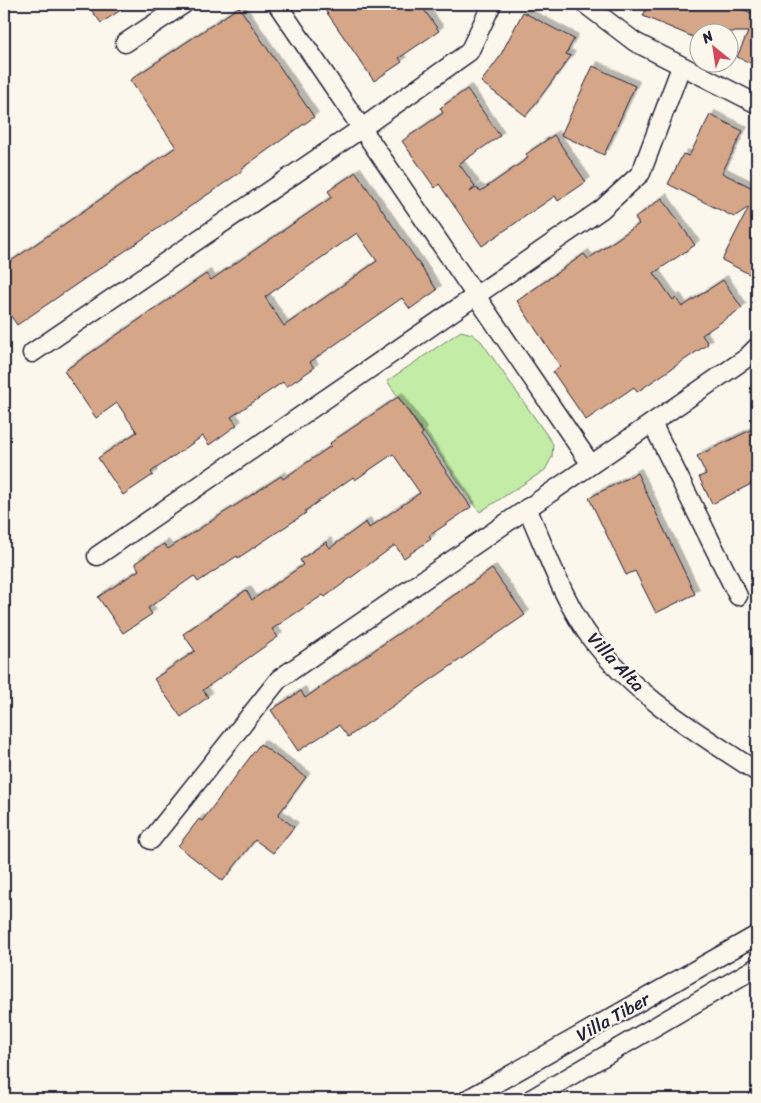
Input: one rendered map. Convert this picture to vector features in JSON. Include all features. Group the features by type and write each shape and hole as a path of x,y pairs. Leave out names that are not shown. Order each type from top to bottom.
{"street":[{"path":"125,43 184,4"},
{"path":"277,4 590,464"},
{"path":"32,353 362,128 468,52 492,4"},
{"path":"585,4 635,42 757,104"},
{"path":"97,556 602,209 641,173 681,67"},
{"path":"151,840 279,679 745,359 757,347"},
{"path":"652,423 738,596"},
{"name":"Villa Alta","path":"527,508 566,595 592,640 620,671 659,706 757,772"},
{"name":"Villa Tiber","path":"468,1099 757,935"},
{"name":"Villa Tiber","path":"531,1099 757,967"}],"green space":[{"path":"461,331 472,334 481,341 553,444 552,457 545,470 480,512 387,381"}],"building":[{"path":"87,4 130,4 101,23"},
{"path":"321,4 420,4 439,31 399,58 402,62 374,81"},
{"path":"648,4 730,4 756,15 757,12 757,66 738,57 748,32 738,32 738,22 688,22 688,35 643,16"},
{"path":"239,7 314,117 241,169 242,171 17,325 4,306 4,266 176,147 130,80"},
{"path":"523,12 574,39 566,54 571,56 526,116 481,82 499,58"},
{"path":"593,66 635,86 604,155 561,135"},
{"path":"467,89 500,136 459,164 475,186 470,192 476,188 481,191 528,158 526,154 554,135 586,182 558,201 555,196 482,246 439,184 435,188 402,141 443,113 440,108"},
{"path":"710,115 743,131 722,173 757,190 757,278 722,260 749,207 734,217 668,184 683,154 689,156"},
{"path":"356,172 437,290 410,309 402,298 310,362 314,368 286,387 283,382 231,417 237,425 209,445 203,436 151,472 153,475 123,495 98,458 137,432 117,403 96,418 64,371 206,274 211,280 332,197 328,191","holes":["357,233 377,261 284,326 265,297"]},
{"path":"662,198 695,245 654,273 673,300 676,298 682,307 723,280 742,308 702,335 708,344 637,392 634,387 586,420 553,372 560,366 517,301 584,254 588,259 639,224 635,218"},
{"path":"398,397 423,433 421,435 471,507 429,536 431,539 404,558 395,545 325,597 323,595 272,629 278,637 203,690 208,697 181,717 154,679 195,651 183,634 246,590 252,600 303,565 300,560 326,542 330,548 366,522 369,528 420,493 393,454 355,480 353,477 305,511 306,513 238,558 237,556 198,582 194,576 148,608 152,614 123,633 98,597 139,570 135,563 164,544 168,549 281,476 283,479 331,446 330,443"},
{"path":"757,427 757,481 712,504 699,477 706,474 697,456"},
{"path":"637,473 695,594 656,613 635,571 626,575 589,498"},
{"path":"492,569 525,615 348,737 339,725 298,751 271,710 301,691 305,698"},
{"path":"260,744 306,777 278,815 294,827 273,853 255,840 223,881 178,846 199,819 202,821"}]}
